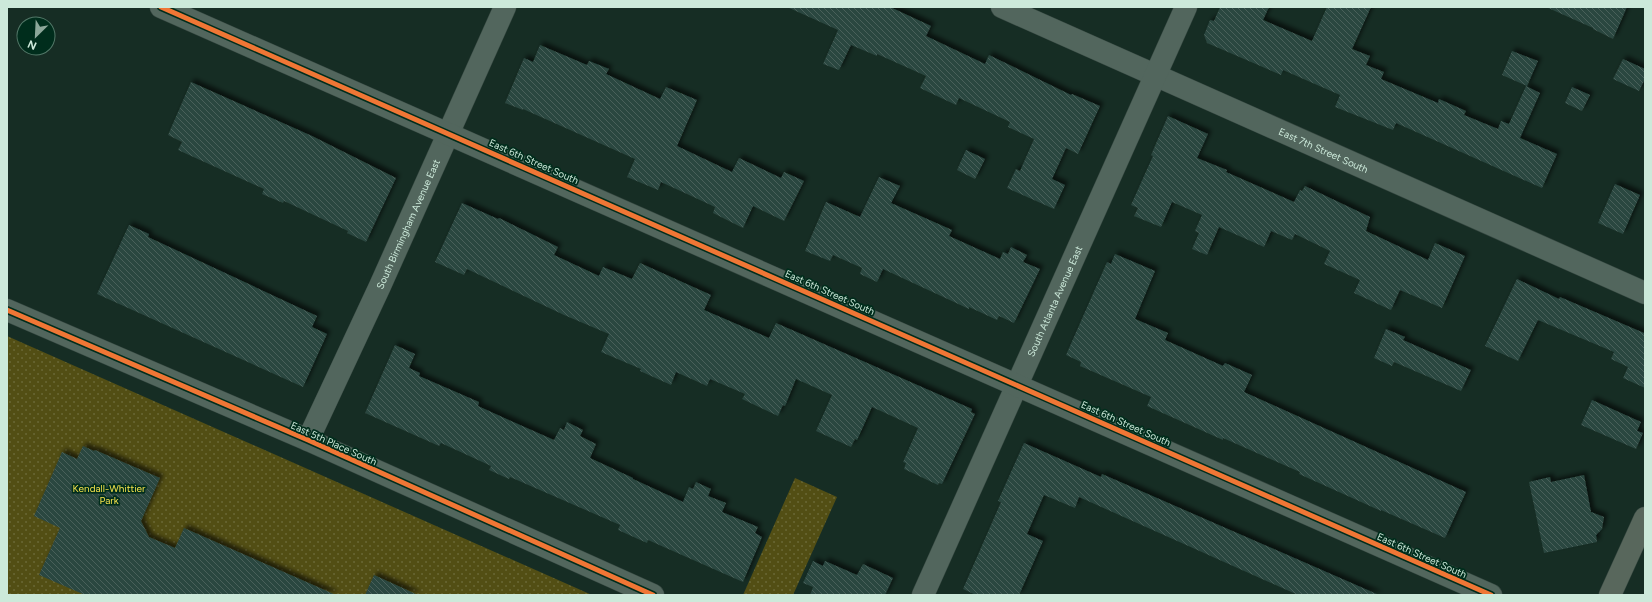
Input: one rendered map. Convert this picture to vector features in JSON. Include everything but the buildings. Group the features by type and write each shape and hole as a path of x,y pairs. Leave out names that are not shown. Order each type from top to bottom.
{"main road":[{"path":"1610,595 1645,518"}],"street":[{"name":"East 6th Street South","path":"161,7 1017,384 1491,595"},
{"name":"South Birmingham Avenue East","path":"308,440 380,286 506,7"},
{"name":"East 7th Street South","path":"1002,7 1645,293"},
{"name":"South Atlanta Avenue East","path":"923,595 1186,7"},
{"name":"East 5th Place South","path":"7,310 308,440 653,595"}],"green space":[{"name":"Kendall-Whittier Park","path":"7,336 592,595 7,595"},
{"path":"795,478 837,497 793,595 743,595"}],"cycle path":[{"path":"161,7 1491,595"},
{"path":"7,310 308,440 653,595"}]}
